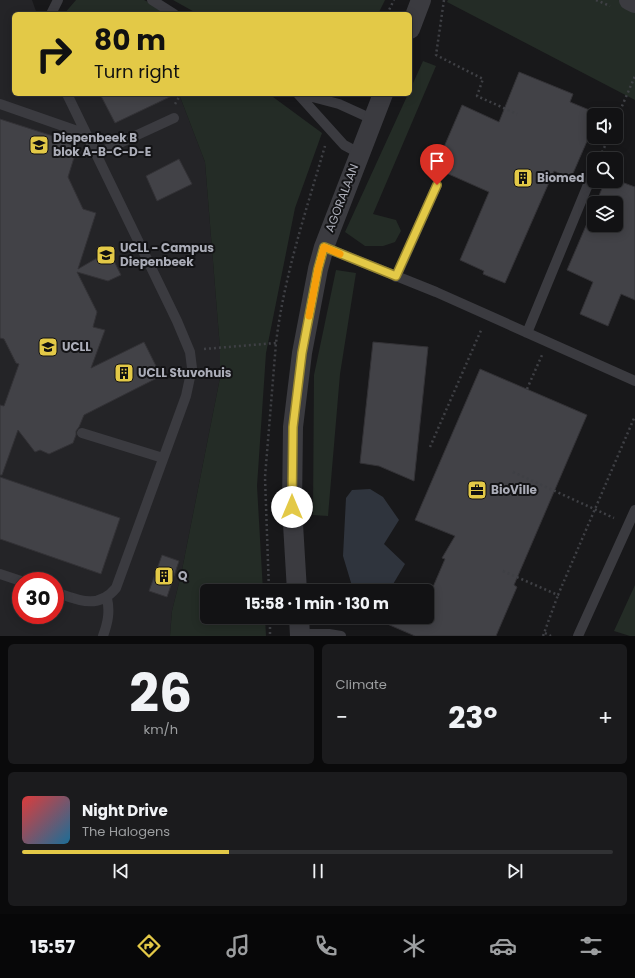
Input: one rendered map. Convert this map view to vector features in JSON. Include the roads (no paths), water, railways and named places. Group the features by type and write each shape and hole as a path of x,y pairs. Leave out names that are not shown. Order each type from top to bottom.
{"street":[{"path":"412,24 421,0"},
{"path":"629,0 635,3"},
{"name":"AGORALAAN","path":"297,584 292,507 293,427 302,353 318,269 324,247 382,96"}],"lane":[{"path":"52,12 58,0"},
{"path":"152,0 171,12"},
{"path":"64,595 89,602 99,601 107,598 116,588 186,396 192,368 190,352 177,322 68,96"},
{"path":"302,96 344,145 359,153"},
{"path":"308,96 339,104 372,119"},
{"path":"0,104 86,134"},
{"path":"96,154 174,118"},
{"path":"396,276 437,185"},
{"path":"527,333 587,187"},
{"path":"324,247 436,292 635,381"},
{"path":"82,433 164,458"},
{"path":"578,636 635,510"},
{"path":"0,574 12,578"},
{"path":"103,636 108,620 109,608 107,598"},
{"path":"300,629 341,636"}],"place":[{"name":"Diepenbeek B blok A-B-C-D-E","path":"39,145"},
{"name":"Biomed","path":"523,178"},
{"name":"UCLL - Campus Diepenbeek","path":"106,255"},
{"name":"UCLL","path":"48,347"},
{"name":"UCLL Stuvohuis","path":"124,373"},
{"name":"BioVille","path":"477,490"},
{"name":"Q","path":"164,576"}]}
